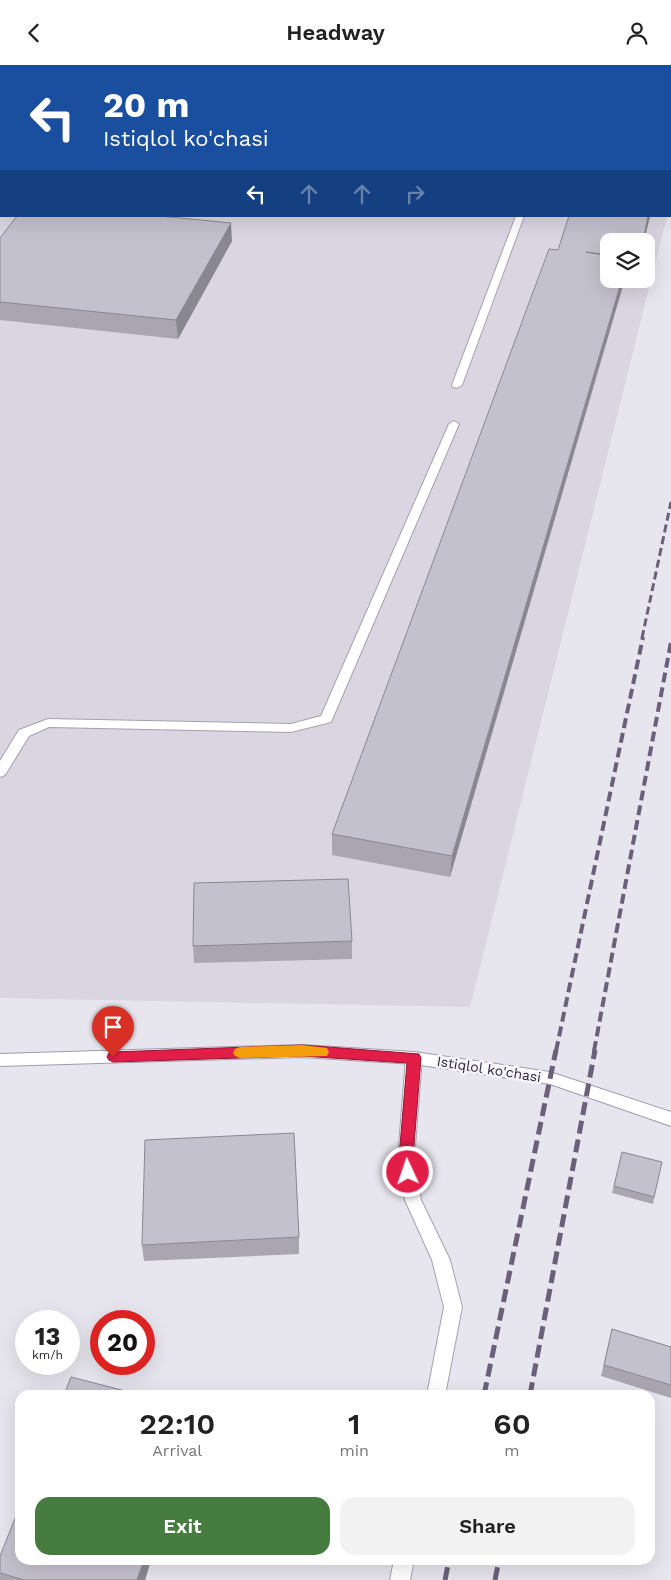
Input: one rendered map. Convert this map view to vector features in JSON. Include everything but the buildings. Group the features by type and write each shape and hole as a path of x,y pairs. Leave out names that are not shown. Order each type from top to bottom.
{"main road":[{"path":"457,385 520,217"},
{"path":"0,773 24,733 48,723 290,728 326,719 454,424"},
{"name":"Istiqlol ko'chasi","path":"0,1060 302,1051 414,1058 550,1078 671,1119"},
{"path":"414,1058 406,1157 413,1200 441,1260 453,1307 437,1390"},
{"path":"400,1580 403,1565"}],"shaded area":[{"path":"0,217 667,217 655,264 655,233 600,233 600,288 649,288 470,1007 0,998"}],"railway":[{"path":"642,638 671,502"},
{"path":"556,1051 643,637"},
{"path":"594,1051 671,642"},
{"path":"485,1390 556,1050"},
{"path":"531,1390 595,1050"},
{"path":"445,1580 448,1565"},
{"path":"495,1580 498,1565"}],"slow traffic":[{"path":"240,1053 323,1052"}],"route":[{"path":"113,1057 302,1051 414,1058 406,1157 408,1172"}]}
